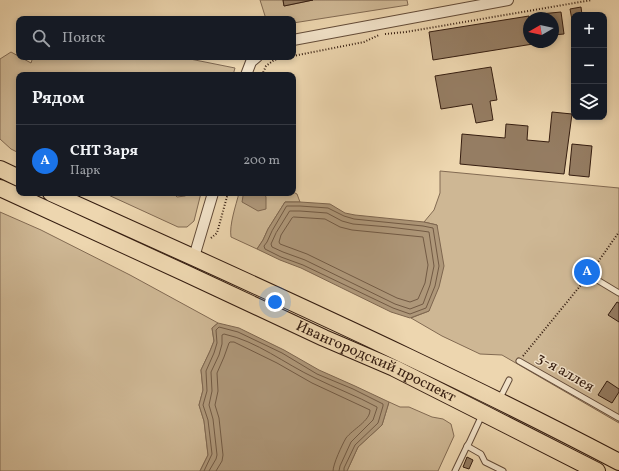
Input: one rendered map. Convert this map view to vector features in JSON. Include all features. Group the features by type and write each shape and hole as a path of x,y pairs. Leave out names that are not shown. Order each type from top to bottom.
{"highway":[{"path":"0,169 16,177"},
{"name":"Ивангородский проспект","path":"0,188 16,195"},
{"name":"Ивангородский проспект","path":"18,196 324,338 394,368 597,471"},
{"name":"Ивангородский проспект","path":"58,196 401,353 619,462"}],"street":[{"path":"296,39 508,0"},
{"path":"247,72 251,62 253,60"},
{"path":"194,258 212,196"}],"lane":[{"path":"589,275 619,293"},
{"name":"3-я аллея","path":"519,360 619,418"},
{"path":"499,401 509,380"},
{"path":"455,471 483,413"},
{"path":"467,446 482,454 485,462 503,471"}],"path":[{"path":"296,55 364,42 379,35 406,32 592,0"},
{"path":"263,72 266,66 274,60"},
{"path":"211,238 216,233 227,196"},
{"path":"519,360 589,275 619,232"}],"shaded area":[{"path":"260,0 283,0 284,6 313,0 407,0 408,5 296,23 296,16 265,16"},
{"path":"11,52 16,55 16,60 26,60 31,63 32,60 195,60 235,68 234,72 16,72 16,152 0,139 0,59"},
{"path":"440,171 619,188 619,423 502,355 480,354 442,336 411,318 429,311 437,225 424,222 434,210 440,193"},
{"path":"296,194 300,202 285,202 257,249 231,237 232,221 238,196 296,196"},
{"path":"111,196 200,196 194,221 187,227 178,227"},
{"path":"0,212 41,230 130,275 218,323 212,328 214,341 201,370 203,390 199,405 204,421 208,455 200,471 0,471"},
{"path":"389,402 400,407 409,407 432,417 443,419 451,424 454,436 438,471 347,471 358,447 382,425"}],"water":[{"path":"243,196 266,196 266,209 258,211 242,202"},
{"path":"285,202 330,204 345,213 355,215 424,222 437,225 444,266 439,287 429,311 410,318 391,312 301,268 257,249"},
{"path":"218,323 239,328 284,350 319,370 389,402 382,425 358,447 347,471 200,471 208,455 204,421 199,405 203,390 201,370 214,341 212,328"}],"building":[{"path":"283,0 313,0 284,6"},
{"path":"581,7 582,12 571,12 571,14 570,9"},
{"path":"559,12 561,12 564,34 559,34"},
{"path":"523,17 523,46 433,60 429,32"},
{"path":"491,67 497,100 490,101 493,120 476,123 472,104 441,109 435,76"},
{"path":"552,112 571,114 564,174 460,164 462,134 505,138 506,124 528,126 527,140 549,142"},
{"path":"572,144 592,146 589,177 569,175"},
{"path":"617,302 619,303 619,322 608,315"},
{"path":"607,381 619,389 619,392 612,403 598,395"},
{"path":"467,457 473,460 469,469 463,467"}],"place":[{"name":"СНТ Заря","path":"587,272"}]}
